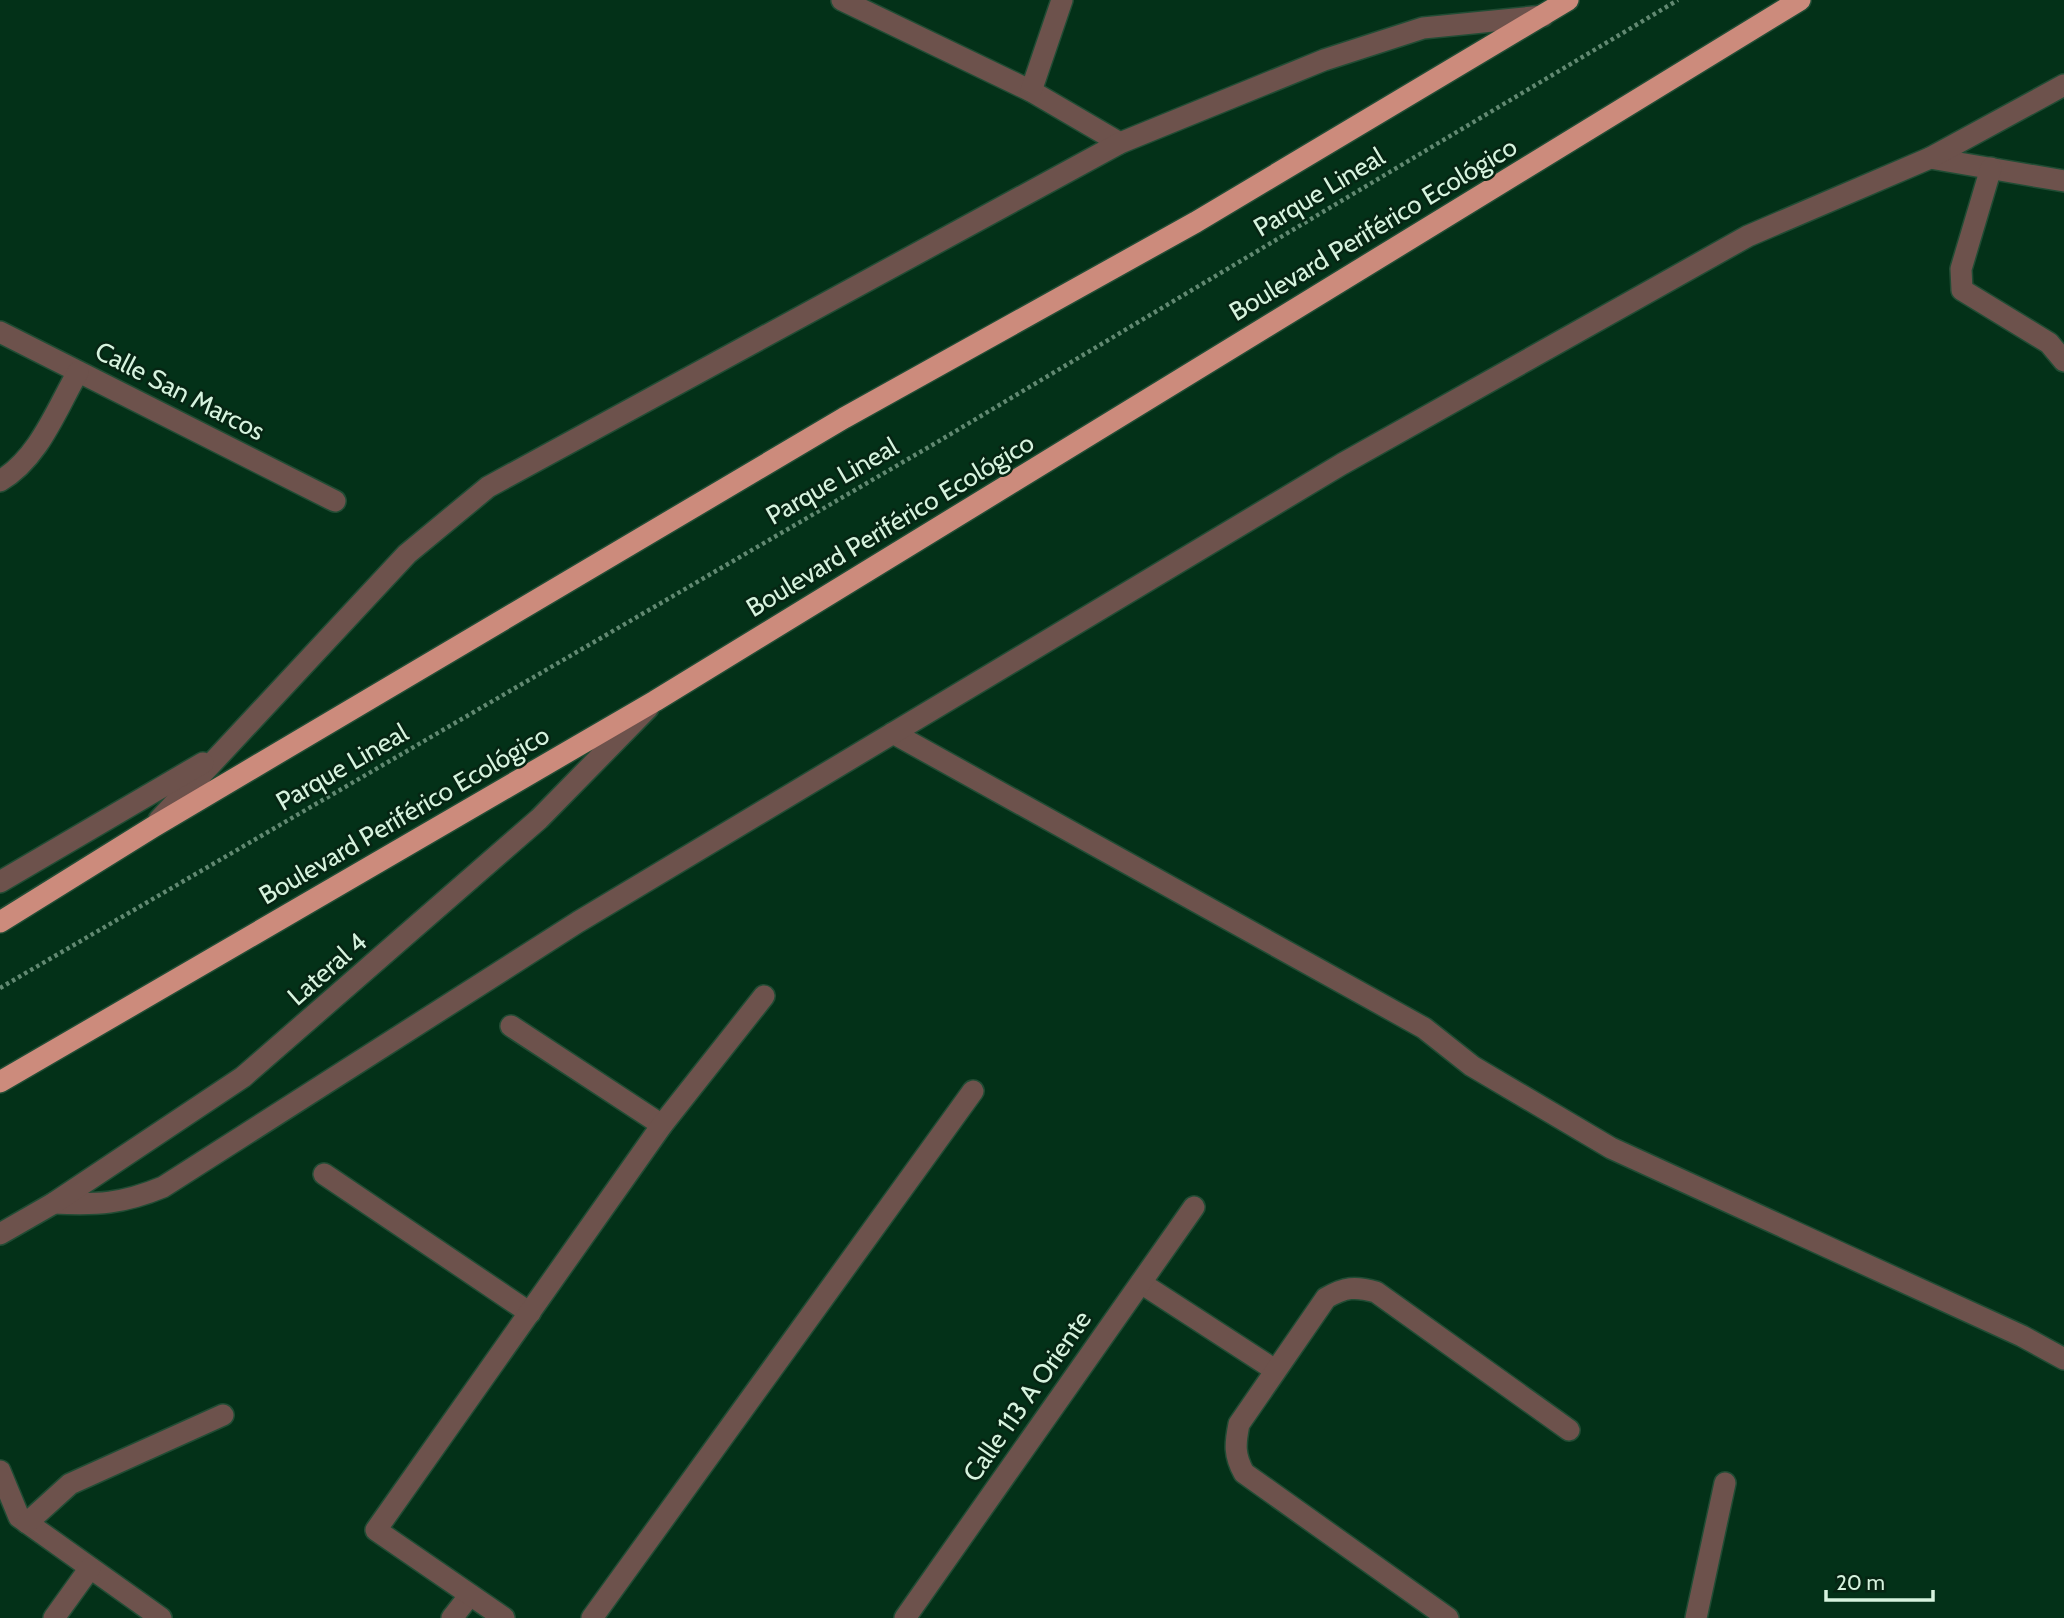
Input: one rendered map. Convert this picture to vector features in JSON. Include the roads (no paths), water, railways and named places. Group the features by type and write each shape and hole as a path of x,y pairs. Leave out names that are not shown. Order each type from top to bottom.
{"highway":[{"path":"0,922 153,827 844,418 1196,222 1568,0"},
{"name":"Boulevard Periférico Ecológico","path":"0,1082 655,701 1800,0"}],"street":[{"path":"842,0 1031,91 1120,143"},
{"path":"1031,91 1062,0"},
{"path":"153,827 407,554 488,487 1120,143 1324,60 1423,28 1543,16"},
{"path":"54,1203 102,1205 131,1200 163,1187 578,922 1342,464 1748,236 1930,158 2064,85"},
{"path":"1930,158 2064,181"},
{"path":"1992,168 1962,269 1962,290 2049,343 2064,361"},
{"name":"Calle San Marcos","path":"0,332 335,500"},
{"path":"0,481 16,471 33,453 78,372"},
{"name":"Lateral 4","path":"0,1234 54,1203 243,1077 539,819 655,701"},
{"path":"893,733 1424,1028 1472,1066 1611,1148 2022,1336 2064,1359"},
{"path":"0,882 223,751"},
{"path":"504,1618 376,1530 663,1125 764,996"},
{"path":"511,1026 663,1125"},
{"path":"593,1618 973,1091"},
{"path":"324,1174 530,1313"},
{"name":"Calle 113 A Oriente","path":"905,1618 1194,1207"},
{"path":"1141,1283 1275,1370"},
{"path":"1448,1618 1244,1473 1236,1458 1235,1442 1239,1424 1326,1298 1343,1288 1359,1288 1376,1292 1569,1430"},
{"path":"15,1518 70,1484 223,1415"},
{"path":"0,1472 15,1518 161,1618"},
{"path":"1696,1618 1725,1483"},
{"path":"54,1618 90,1568"},
{"path":"452,1618 470,1595"}]}
